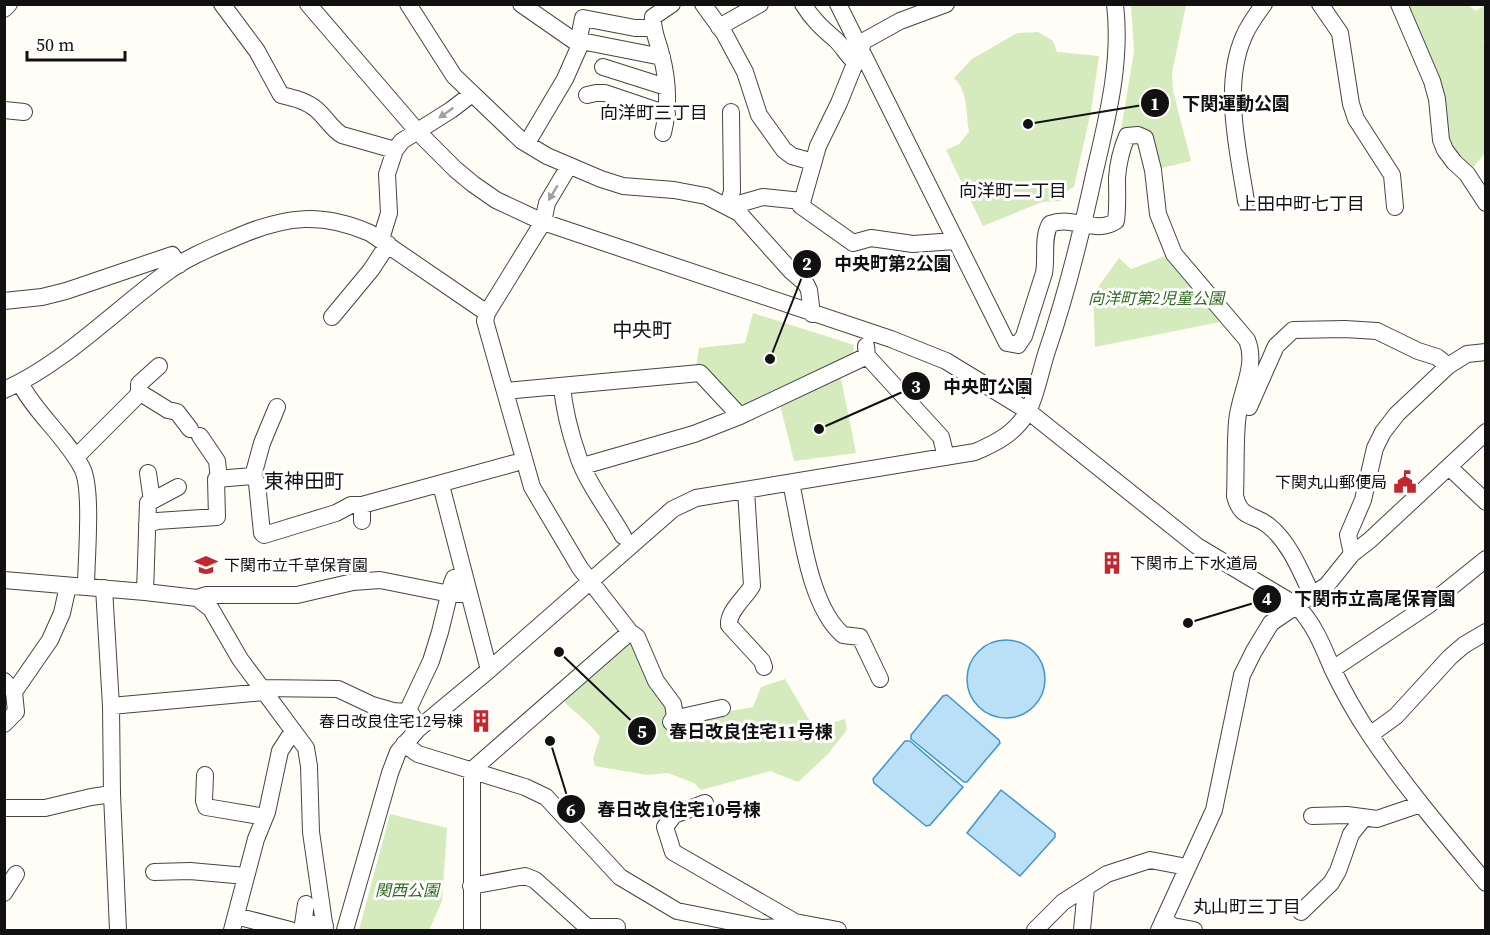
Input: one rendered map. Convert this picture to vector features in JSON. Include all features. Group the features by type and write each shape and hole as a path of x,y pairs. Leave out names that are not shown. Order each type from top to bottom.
{"street":[{"path":"4,9 9,4"},
{"path":"222,4 257,51 281,95 306,102 342,135 395,150"},
{"path":"308,4 418,132 473,184 496,200 543,222 946,361 1028,411 1197,546 1296,605 1318,633 1333,669 1370,735 1421,804 1485,883"},
{"path":"408,4 454,76 526,143 547,156 601,179 623,186 675,190 706,196 739,213 791,271 806,284 812,314"},
{"path":"521,4 579,44"},
{"path":"663,134 667,114 666,87 662,57 653,28 653,17 672,4"},
{"path":"703,4 724,33 746,72 759,115 784,150 792,156 813,162"},
{"path":"718,27 760,4"},
{"path":"803,4 822,29 838,42 847,56 858,55"},
{"path":"838,4 858,55 1006,343 1018,345 1024,336 1044,273 1046,231 1050,224 1066,221 1100,228 1116,221 1117,177 1124,143 1127,136 1138,135 1145,138 1153,170 1158,214 1174,254 1247,340 1250,348 1252,360 1241,397 1237,421 1236,496 1238,507 1246,515 1264,522 1284,543 1312,595"},
{"path":"946,4 927,8 864,41 839,103 818,146 801,206 853,243 871,238 913,244 955,241"},
{"path":"345,930 390,773 398,752 404,744 418,729 489,670 648,530 685,502 696,498 975,452 997,442 1014,430 1028,411 1065,299 1114,86 1118,45 1115,4"},
{"path":"1246,201 1232,104 1243,38 1264,4"},
{"path":"1320,4 1340,33 1351,104 1356,119 1392,176 1395,207"},
{"path":"1399,4 1432,81 1437,99 1441,141 1454,162 1467,174 1485,203"},
{"path":"526,143 565,79 579,44 583,18 635,28 653,28"},
{"path":"579,44 581,42 662,57"},
{"path":"603,67 666,87"},
{"path":"587,95 605,93 667,114"},
{"path":"332,317 364,279 384,241 390,213 387,174 395,150 402,141 472,94"},
{"path":"4,110 24,112"},
{"path":"728,207 732,191 731,112"},
{"path":"569,166 547,203 543,222 487,312 485,321 487,332 532,487 580,568 630,632 637,637 656,681 673,704 673,719 722,708"},
{"path":"728,207 763,196 802,201"},
{"path":"12,386 37,374 179,265 201,251 259,227 283,220 324,220 349,224 384,241 487,312"},
{"path":"4,301 42,297 66,291 172,255 179,265"},
{"path":"1237,442 1253,394 1276,346 1293,330 1377,331 1418,351 1437,357 1448,366"},
{"path":"866,332 867,356 941,437 946,457"},
{"path":"1352,554 1348,535 1362,500 1375,448 1383,432 1397,414 1448,366 1467,354 1485,352"},
{"path":"583,466 694,434 740,416 867,356"},
{"path":"76,457 139,392 139,384 159,366"},
{"path":"505,391 700,373 740,416"},
{"path":"12,386 26,395 76,457 84,471 88,490 86,587"},
{"path":"562,386 563,398 583,466 623,536"},
{"path":"139,392 184,418 217,461 219,479"},
{"path":"277,407 262,442 253,476 257,483 264,535 336,513 351,505 362,513 441,485 515,463"},
{"path":"1194,930 1161,925 1214,810 1242,675 1271,624 1327,585 1352,554 1370,540 1485,432"},
{"path":"1449,467 1485,502"},
{"path":"148,473 152,501"},
{"path":"147,525 157,521 217,517 216,479 253,476"},
{"path":"791,483 811,578 828,615 843,635 860,637 880,679"},
{"path":"441,485 489,670"},
{"path":"145,592 148,503 178,487"},
{"path":"746,490 752,586 728,621 729,625 762,661 764,667"},
{"path":"1333,669 1430,604 1485,559"},
{"path":"407,712 431,661 454,578 464,575"},
{"path":"4,580 197,598 206,595 297,595 353,582 380,580 450,594 469,594"},
{"path":"4,724 16,712 9,687 50,640 62,613 68,586"},
{"path":"104,588 111,706 118,930"},
{"path":"197,598 211,609 240,659 306,748 309,756 311,832 325,928 306,923 298,928 234,923 256,838 265,817 280,751 293,731"},
{"path":"472,926 472,770 630,632"},
{"path":"1370,735 1396,716 1450,657 1485,632"},
{"path":"111,706 262,690 338,689 372,705 407,712 412,715 418,729"},
{"path":"404,744 418,754 525,787 546,796 620,878 677,911 746,926 838,930"},
{"path":"205,775 204,801 206,807 265,817"},
{"path":"4,808 45,808 112,794"},
{"path":"705,803 674,815 665,827 673,852 785,926"},
{"path":"1312,816 1347,815 1377,819 1421,804"},
{"path":"1301,912 1331,883 1338,872 1352,834 1364,818"},
{"path":"1035,930 1064,902 1107,874 1150,860 1187,867"},
{"path":"154,872 189,871 246,876"},
{"path":"4,893 16,874"},
{"path":"471,886 525,876 536,879 587,927 617,927"},
{"path":"1082,930 1086,888"},
{"path":"298,928 306,904"}],"green space":[{"path":"1131,5 1186,5 1172,73 1173,91 1191,161 1157,169 1147,133 1121,130 1134,51"},
{"path":"1405,5 1468,5 1476,11 1485,5 1485,39 1483,42 1486,45 1485,153 1471,170 1451,147"},
{"path":"1038,32 1053,41 1057,52 1099,56 1091,111 1074,187 1068,190 1064,201 1042,202 983,226 946,150 959,144 969,132 964,96 959,83 954,78 972,59 1017,33"},
{"name":"向洋町第2児童公園","path":"1168,255 1225,321 1095,347 1093,294 1119,258 1131,269"},
{"path":"753,313 854,345 853,354 749,406 735,402 704,365 696,367 699,348 745,343"},
{"path":"840,374 856,453 794,461 780,405"},
{"path":"629,640 680,720 753,707 761,687 785,679 814,728 845,719 847,730 827,755 798,782 770,771 701,790 694,783 668,773 647,775 595,766 593,758 600,737 565,703 565,694"},
{"name":"関西公園","path":"390,814 447,828 442,901 429,930 359,930"}],"water":[{"path":"1006,640 1021,643 1033,652 1042,664 1045,679 1042,694 1033,706 1021,715 1006,718 991,715 979,706 970,694 967,679 970,664 979,652 991,643"},
{"path":"947,695 1000,743 967,782 964,782 911,739 911,735 943,696"},
{"path":"905,741 910,741 963,787 930,825 926,826 874,783 873,779"},
{"path":"1001,790 1055,833 1055,837 1020,876 967,833"}],"place":[{"name":"下関運動公園","path":"1028,124"},
{"name":"中央町第2公園","path":"770,359"},
{"name":"中央町公園","path":"819,429"},
{"name":"下関丸山郵便局","path":"1405,482"},
{"name":"下関市上下水道局","path":"1112,563"},
{"name":"下関市立千草保育園","path":"206,565"},
{"name":"下関市立高尾保育園","path":"1188,623"},
{"name":"春日改良住宅11号棟","path":"559,652"},
{"name":"春日改良住宅12号棟","path":"481,721"},
{"name":"春日改良住宅10号棟","path":"550,741"}],"district":[{"name":"向洋町三丁目","path":"654,113"},
{"name":"向洋町二丁目","path":"1013,191"},
{"name":"上田中町七丁目","path":"1302,204"},
{"name":"中央町","path":"642,330"},
{"name":"東神田町","path":"304,481"},
{"name":"丸山町三丁目","path":"1247,907"}]}
